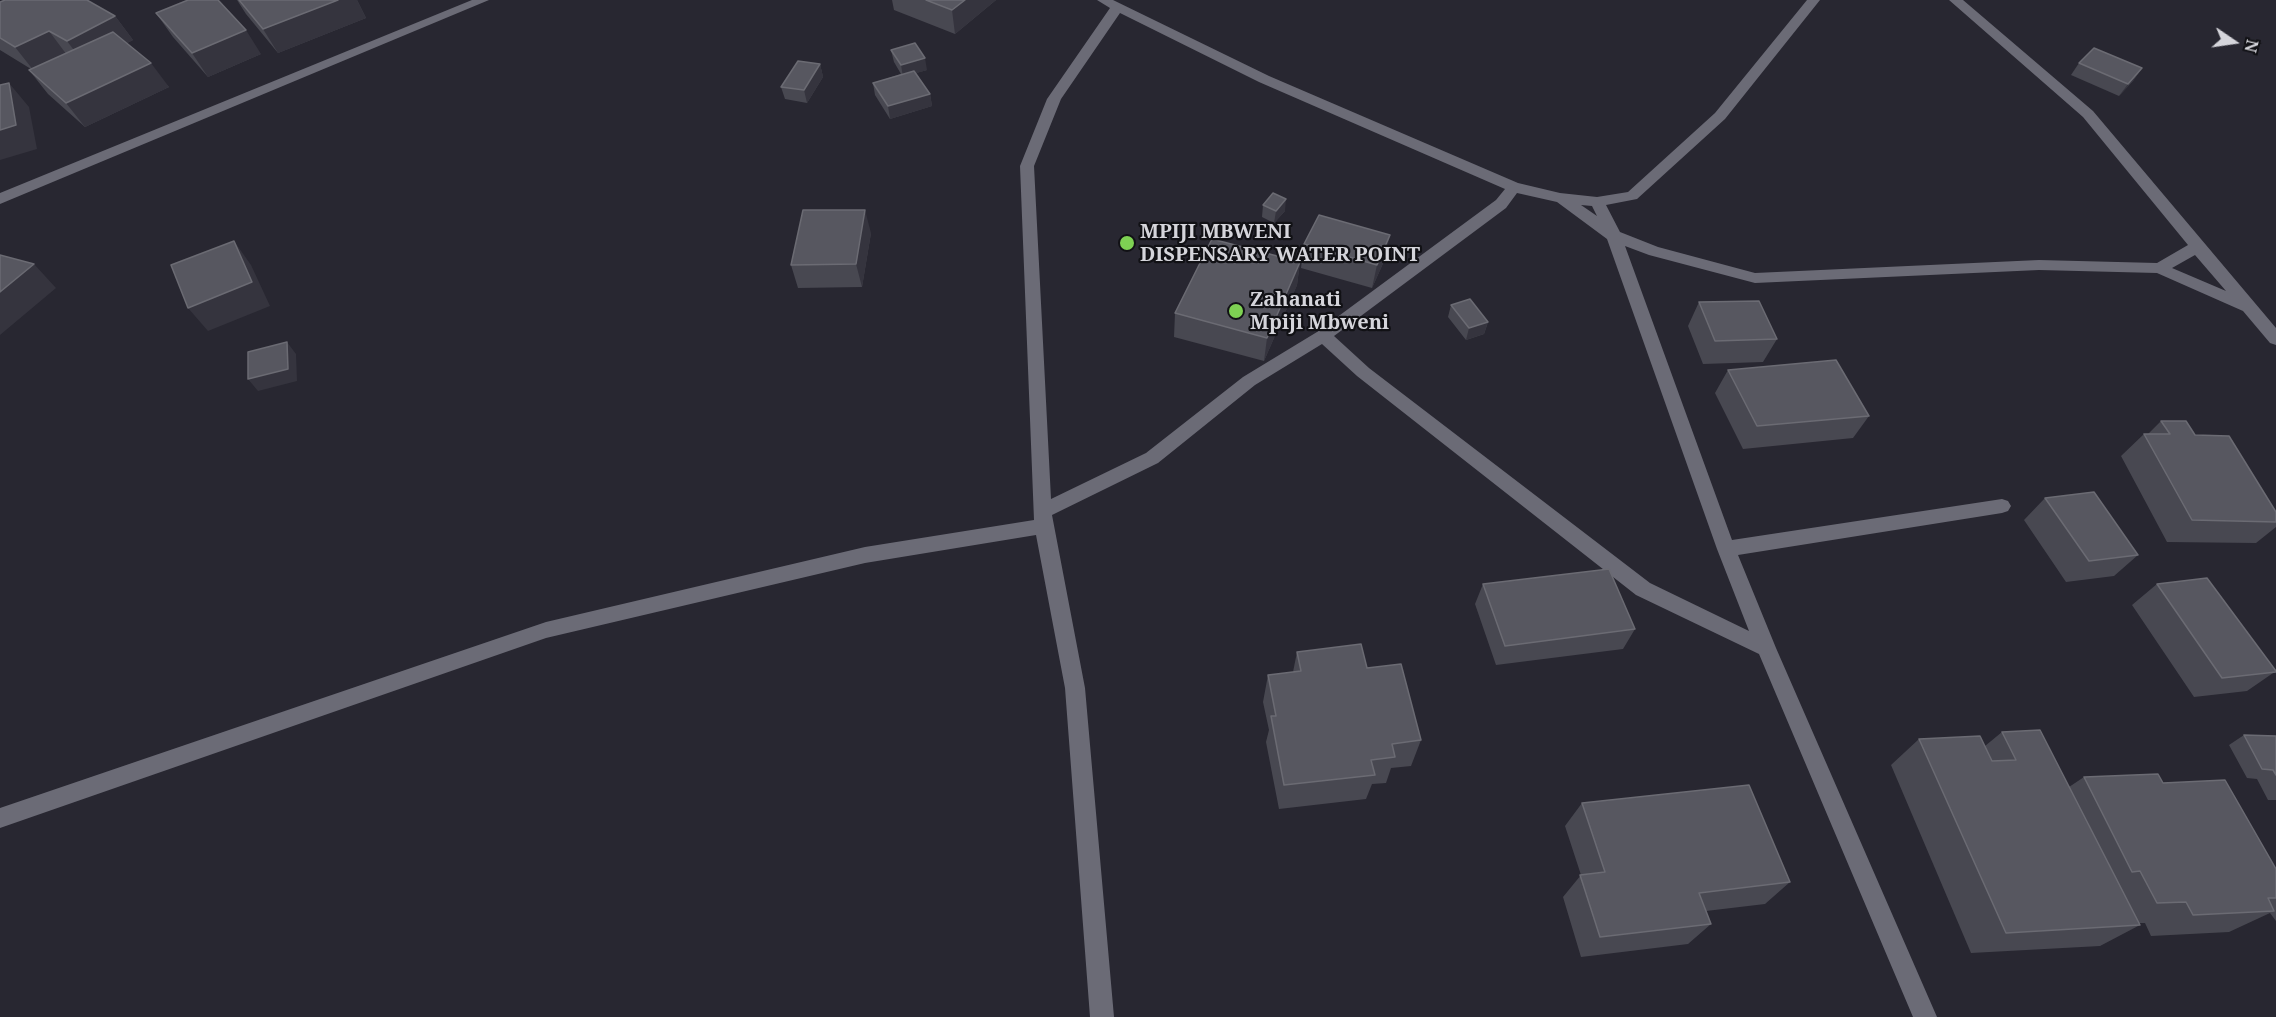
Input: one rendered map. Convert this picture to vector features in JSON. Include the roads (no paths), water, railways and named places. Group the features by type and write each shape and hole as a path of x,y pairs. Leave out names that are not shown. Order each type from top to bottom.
{"street":[{"path":"0,199 483,0"},
{"path":"1102,1017 1075,688 1042,518 1027,166 1054,99 1110,4 1264,79 1514,187 1560,198 1597,202 1632,196 1720,116 1814,0"},
{"path":"1955,0 2088,114 2179,222 2197,248 2276,339"},
{"path":"0,818 546,630 865,555 1042,518 1152,458 1249,381 1323,336 1501,204 1514,187"},
{"path":"1560,198 1614,236 1654,251 1755,278 2039,265 2159,268 2249,306"},
{"path":"1597,202 1614,236 1726,549 1766,648 1925,1017"},
{"path":"2159,268 2197,248"},
{"path":"1323,336 1363,372 1642,589 1766,648"},
{"path":"1726,549 2002,506"}],"place":[{"name":"MPIJI MBWENI DISPENSARY WATER POINT","path":"1127,243"},
{"name":"Zahanati Mpiji Mbweni","path":"1236,311"}]}
